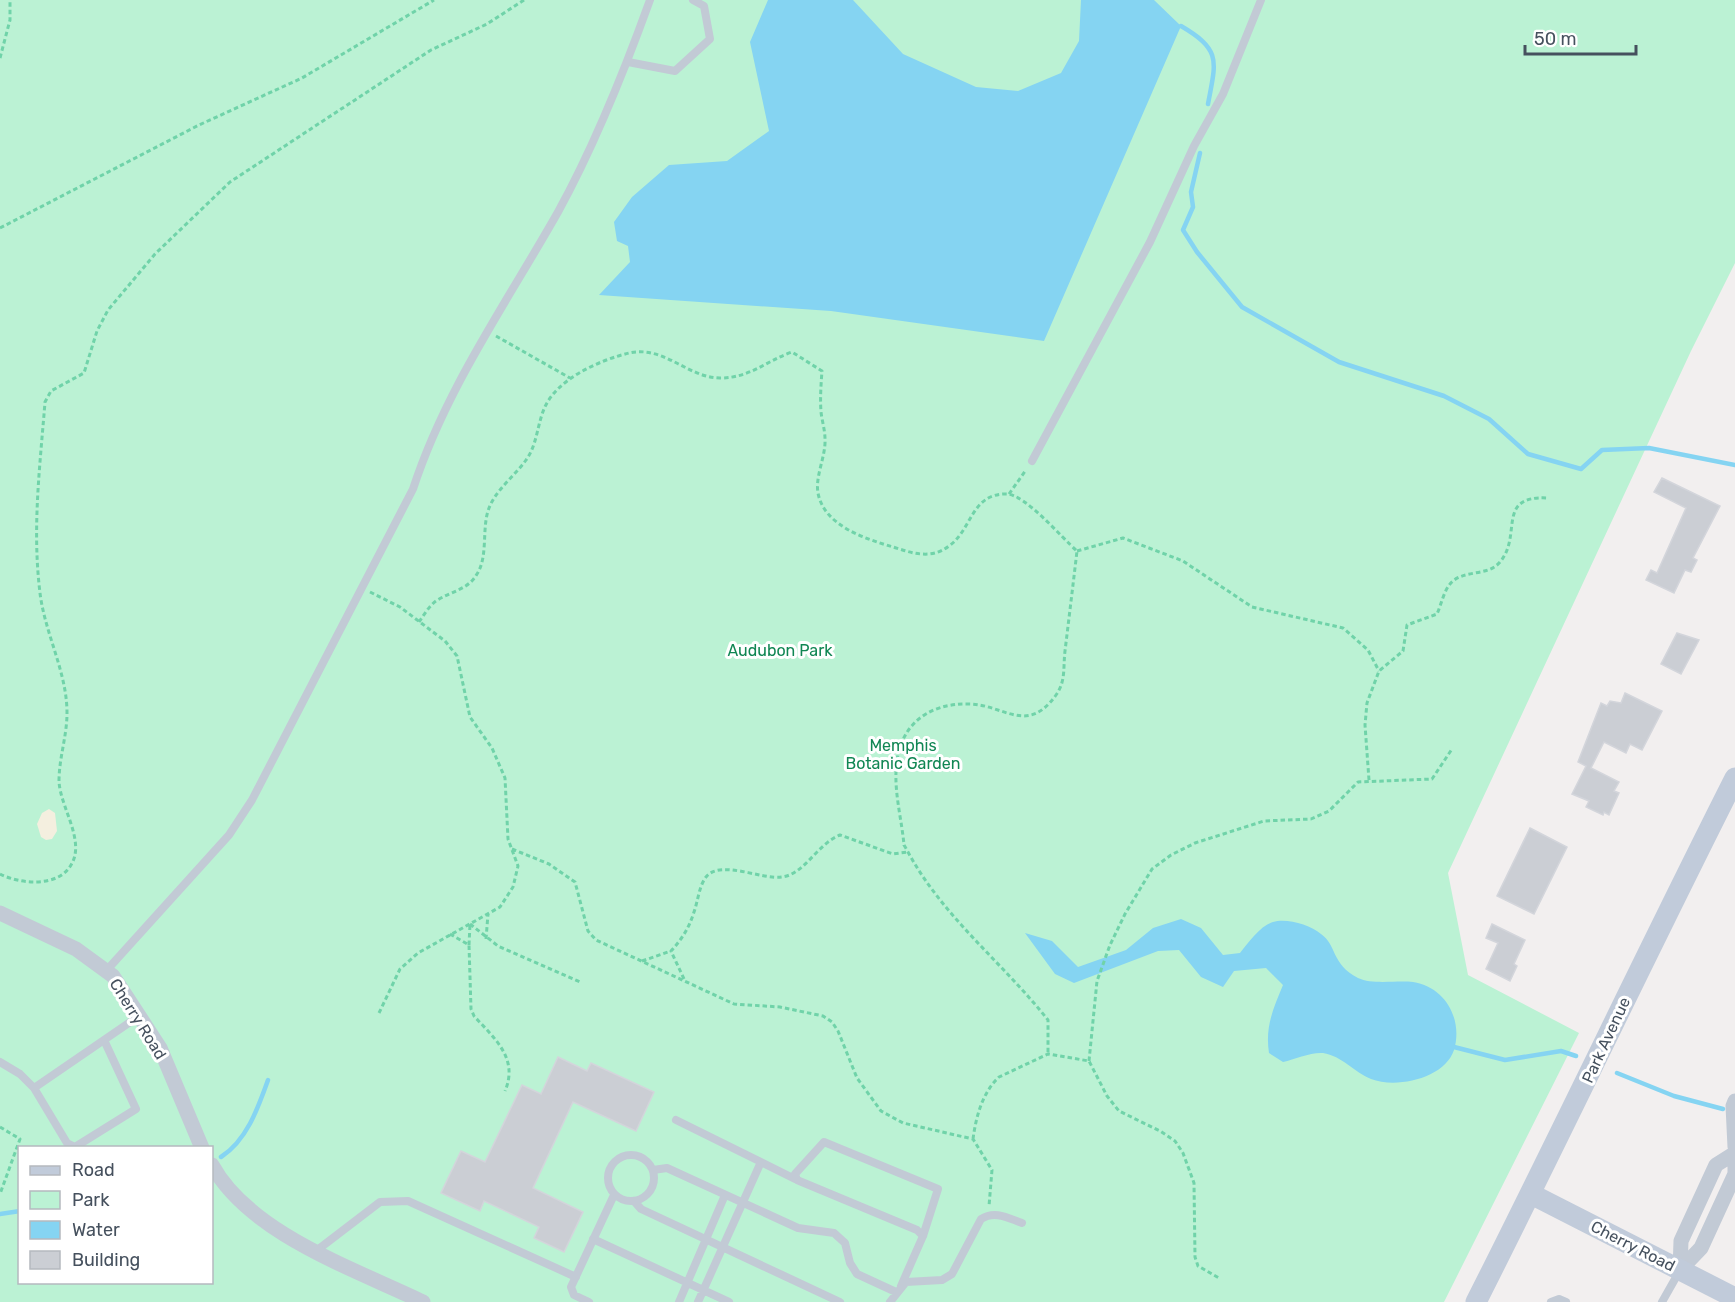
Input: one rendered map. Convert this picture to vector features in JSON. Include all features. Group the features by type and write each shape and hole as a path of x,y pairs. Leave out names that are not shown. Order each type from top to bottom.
{"main road":[{"name":"Park Avenue","path":"1476,1302 1578,1100 1637,972 1735,778"},
{"name":"Cherry Road","path":"1531,1194 1735,1298"}],"street":[{"name":"Cherry Road","path":"0,913 76,949 113,976 160,1048 201,1146"},
{"path":"1735,1101 1733,1106 1735,1147"},
{"path":"1680,1270 1681,1241 1716,1165 1735,1153"},
{"path":"1680,1270 1701,1248 1735,1174 1735,1164"},
{"path":"213,1166 234,1194 257,1215 316,1251 423,1302"}],"lane":[{"path":"106,971 229,835 252,800 299,705 363,588 413,489 428,444 447,401 486,330 558,211 628,62 650,0"},
{"path":"628,62 675,71 710,39 704,6 693,0"},
{"path":"1032,461 1150,242 1194,146 1223,94 1261,0"},
{"path":"34,1088 139,1016"},
{"path":"77,1146 136,1109 104,1040"},
{"path":"0,1062 20,1074 34,1088 67,1143 73,1146"},
{"path":"676,1120 795,1179 917,1230 923,1236"},
{"path":"795,1179 795,1174 802,1164 824,1142 935,1187 937,1194 923,1236 899,1289"},
{"path":"626,1155 642,1157 652,1170 654,1183 651,1190 646,1196 634,1201 625,1201 614,1194 607,1178 613,1163 626,1155"},
{"path":"699,1302 760,1162"},
{"path":"652,1170 667,1168 798,1228 834,1233 845,1244 850,1263 857,1274 899,1289"},
{"path":"590,1302 571,1292 576,1276 614,1194"},
{"path":"679,1302 724,1195"},
{"path":"316,1251 380,1202 408,1201 576,1276"},
{"path":"634,1201 641,1209 840,1302"},
{"path":"890,1302 906,1282 942,1280 952,1274 981,1219 988,1214 994,1213 1022,1223"},
{"path":"593,1239 729,1302"},
{"path":"1662,1302 1680,1270"},
{"path":"1551,1302 1559,1299 1566,1302"}],"path":[{"path":"0,58 10,20 9,0"},
{"path":"0,228 189,130 302,78 434,0"},
{"path":"0,874 20,882 36,882 61,875 71,865 76,847 61,798 59,781 67,712 61,672 45,624 36,555 36,497 45,402 51,391 84,373 97,331 115,301 189,219 230,182 431,50 487,24 524,0"},
{"path":"486,330 570,378"},
{"path":"419,622 434,602 466,587 478,573 488,510 498,492 526,461 533,448 545,407 570,378 611,358 633,352 654,353 700,374 718,378 757,371 775,358 792,352 822,370 821,410 825,440 818,493 825,509 841,525 864,538 919,556 949,547 958,537 976,506 994,495 1009,494 1025,502 1077,551"},
{"path":"1009,494 1032,461"},
{"path":"1369,780 1365,725 1367,703 1379,671 1403,651 1407,625 1437,614 1450,584 1459,578 1492,570 1507,552 1513,514 1522,501 1532,497 1548,498"},
{"path":"1077,551 1123,538 1183,561 1252,607 1344,628 1368,650 1379,671"},
{"path":"1048,1054 1048,1020 981,948 935,894 904,845 896,773 903,740 910,725 920,716 956,705 984,705 1009,715 1020,716 1036,712 1049,704 1062,686 1064,676 1064,656 1077,551"},
{"path":"363,588 400,607 445,642 457,656 470,717 492,748 505,778 508,839 518,866 513,887 500,907 418,953 400,969 379,1013"},
{"path":"1219,1278 1198,1266 1195,1257 1194,1183 1183,1153 1175,1141 1160,1131 1119,1111 1107,1096 1089,1061 1097,981 1110,945 1142,883 1152,869 1171,855 1195,843 1264,821 1311,819 1329,811 1358,782 1432,779 1452,749"},
{"path":"641,961 655,959 671,951 686,935 705,878 713,870 779,878 795,874 827,840 840,835 893,854 908,852"},
{"path":"512,849 567,874 575,882 588,931 596,940 734,1004 780,1007 823,1016 832,1022 838,1031 857,1078 880,1111 903,1123 974,1139"},
{"path":"486,939 488,914"},
{"path":"470,924 486,939 498,946 580,982"},
{"path":"470,924 471,1009 474,1016 506,1051 509,1070 505,1090"},
{"path":"450,934 469,945"},
{"path":"671,951 685,981"},
{"path":"988,1214 992,1170 974,1139 980,1107 992,1083 999,1077 1048,1054 1089,1061"},
{"path":"0,1127 20,1139 0,1194"}],"green space":[{"name":"Memphis Botanic Garden","path":"0,0 1735,0 1735,263 1691,351 1448,873 1468,975 1579,1033 1444,1302 0,1302"}],"sand":[{"path":"49,809 55,813 57,831 52,839 46,840 41,837 37,824 42,813"}],"water":[{"path":"768,0 853,0 903,54 976,87 1018,91 1061,73 1079,41 1081,0 1154,0 1181,26 1044,341 831,311 599,295 630,262 628,246 617,241 614,222 632,197 669,165 727,161 769,131 750,42"},
{"path":"1181,919 1201,928 1223,955 1240,953 1268,924 1279,921 1298,923 1326,938 1343,967 1358,978 1378,982 1413,982 1425,985 1443,998 1454,1017 1456,1039 1449,1060 1431,1074 1419,1079 1394,1083 1371,1079 1336,1057 1323,1053 1283,1062 1269,1053 1268,1035 1271,1018 1283,985 1266,968 1234,971 1223,987 1201,977 1179,950 1158,951 1074,983 1055,974 1025,933 1052,941 1078,967 1126,950 1153,928"}],"building":[{"path":"1662,478 1720,506 1693,558 1697,560 1691,572 1685,570 1674,593 1646,580 1651,570 1657,573 1686,508 1654,492"},
{"path":"1677,633 1699,640 1681,674 1661,664"},
{"path":"1625,693 1662,711 1642,750 1630,744 1626,753 1604,742 1591,768 1619,782 1614,791 1619,793 1609,815 1604,812 1603,815 1586,807 1589,801 1572,794 1586,766 1578,762 1601,703 1607,706 1610,701 1621,703"},
{"path":"1530,828 1567,847 1534,914 1497,896"},
{"path":"1492,924 1525,940 1514,964 1517,966 1510,981 1486,969 1498,943 1486,938"},
{"path":"558,1057 587,1071 591,1063 654,1092 636,1131 573,1102 533,1188 583,1212 564,1252 534,1238 539,1227 484,1201 480,1211 441,1193 461,1151 485,1162 522,1085 541,1094"}],"waterway":[{"path":"1181,26 1204,42 1213,58 1213,77 1208,104"},
{"path":"1200,153 1191,192 1193,207 1183,230 1197,252 1242,307 1339,362 1444,396 1489,419 1528,454 1581,469 1602,450 1649,448 1735,465"},
{"path":"1454,1047 1505,1060 1561,1051 1576,1056"},
{"path":"1617,1073 1674,1096 1723,1109"},
{"path":"221,1157 245,1133 268,1080"},
{"path":"0,1214 18,1211"}],"park label":[{"name":"Audubon Park","path":"780,650"}]}
